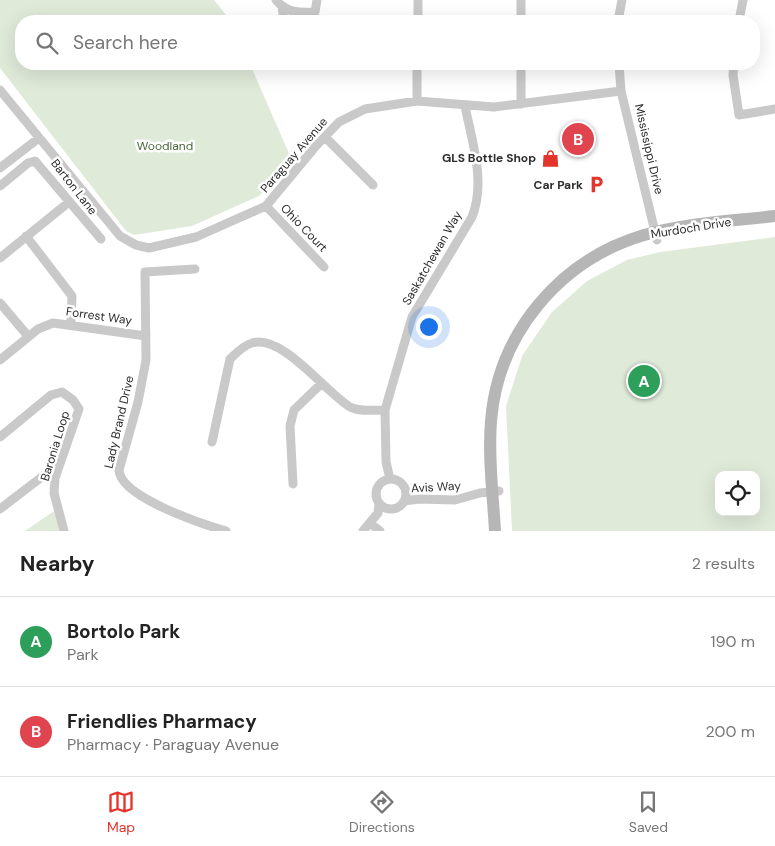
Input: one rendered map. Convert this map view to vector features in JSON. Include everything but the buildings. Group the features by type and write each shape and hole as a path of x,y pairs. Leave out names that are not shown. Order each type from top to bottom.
{"main road":[{"name":"Murdoch Drive","path":"495,531 497,434 500,404 507,375 524,336 557,294 585,271 618,252 656,236 775,216"},
{"name":"Murdoch Drive","path":"656,236 775,223"},
{"name":"Murdoch Drive","path":"496,491 502,531"}],"street":[{"path":"315,15 316,0"},
{"path":"418,0 418,15"},
{"path":"521,0 521,15"},
{"path":"619,15 622,0"},
{"path":"740,15 743,0"},
{"path":"279,4 292,12 306,15"},
{"path":"416,101 417,70"},
{"path":"521,70 521,104"},
{"name":"Mississippi Drive","path":"620,70 622,91 656,236"},
{"path":"734,70 739,115 775,109"},
{"name":"Paraguay Avenue","path":"0,90 120,236 136,245 149,248 196,237 266,206 339,122 365,109 416,101 465,106 521,104 622,91"},
{"name":"Saskatchewan Way","path":"390,480 386,462 385,410 412,317 472,217 478,203 479,179 465,106"},
{"path":"325,136 372,185"},
{"path":"0,168 39,138"},
{"name":"Barton Lane","path":"0,186 28,163 35,161 101,239"},
{"path":"0,258 69,202"},
{"name":"Ohio Court","path":"266,206 324,266"},
{"path":"26,236 72,296 71,324"},
{"name":"Lady Brand Drive","path":"195,269 145,272 146,360 138,402 119,470 119,477 124,485 178,514 226,531"},
{"path":"0,303 28,336"},
{"name":"Forrest Way","path":"0,360 28,336 52,323 71,324 146,336"},
{"path":"212,442 230,359 239,350 252,343 266,342 280,348 352,408 385,410"},
{"path":"293,484 290,426 294,410 322,383"},
{"name":"Baronia Loop","path":"0,436 51,395 62,392 73,400 79,409 56,476 54,493 64,531"},
{"path":"0,509 43,476 56,476"},
{"path":"363,531 378,513 379,504 376,491 381,483 390,480 398,482 404,488 404,501 393,509 379,504"},
{"name":"Avis Way","path":"404,501 419,499 455,500 496,491"},
{"path":"370,523 380,531"}],"green space":[{"name":"Woodland","path":"0,0 214,0 226,15 15,15 15,70 253,70 291,158 259,196 192,226 134,235 126,231 0,68"},
{"path":"775,237 775,531 512,531 506,406 522,356 552,312 587,281 627,260 660,252"},
{"path":"54,511 61,531 25,531"}],"place":[{"name":"Friendlies Pharmacy","path":"578,139"},
{"name":"GLS Bottle Shop","path":"550,158"},
{"name":"Car Park","path":"597,185"},
{"name":"Bortolo Park","path":"644,381"}]}
